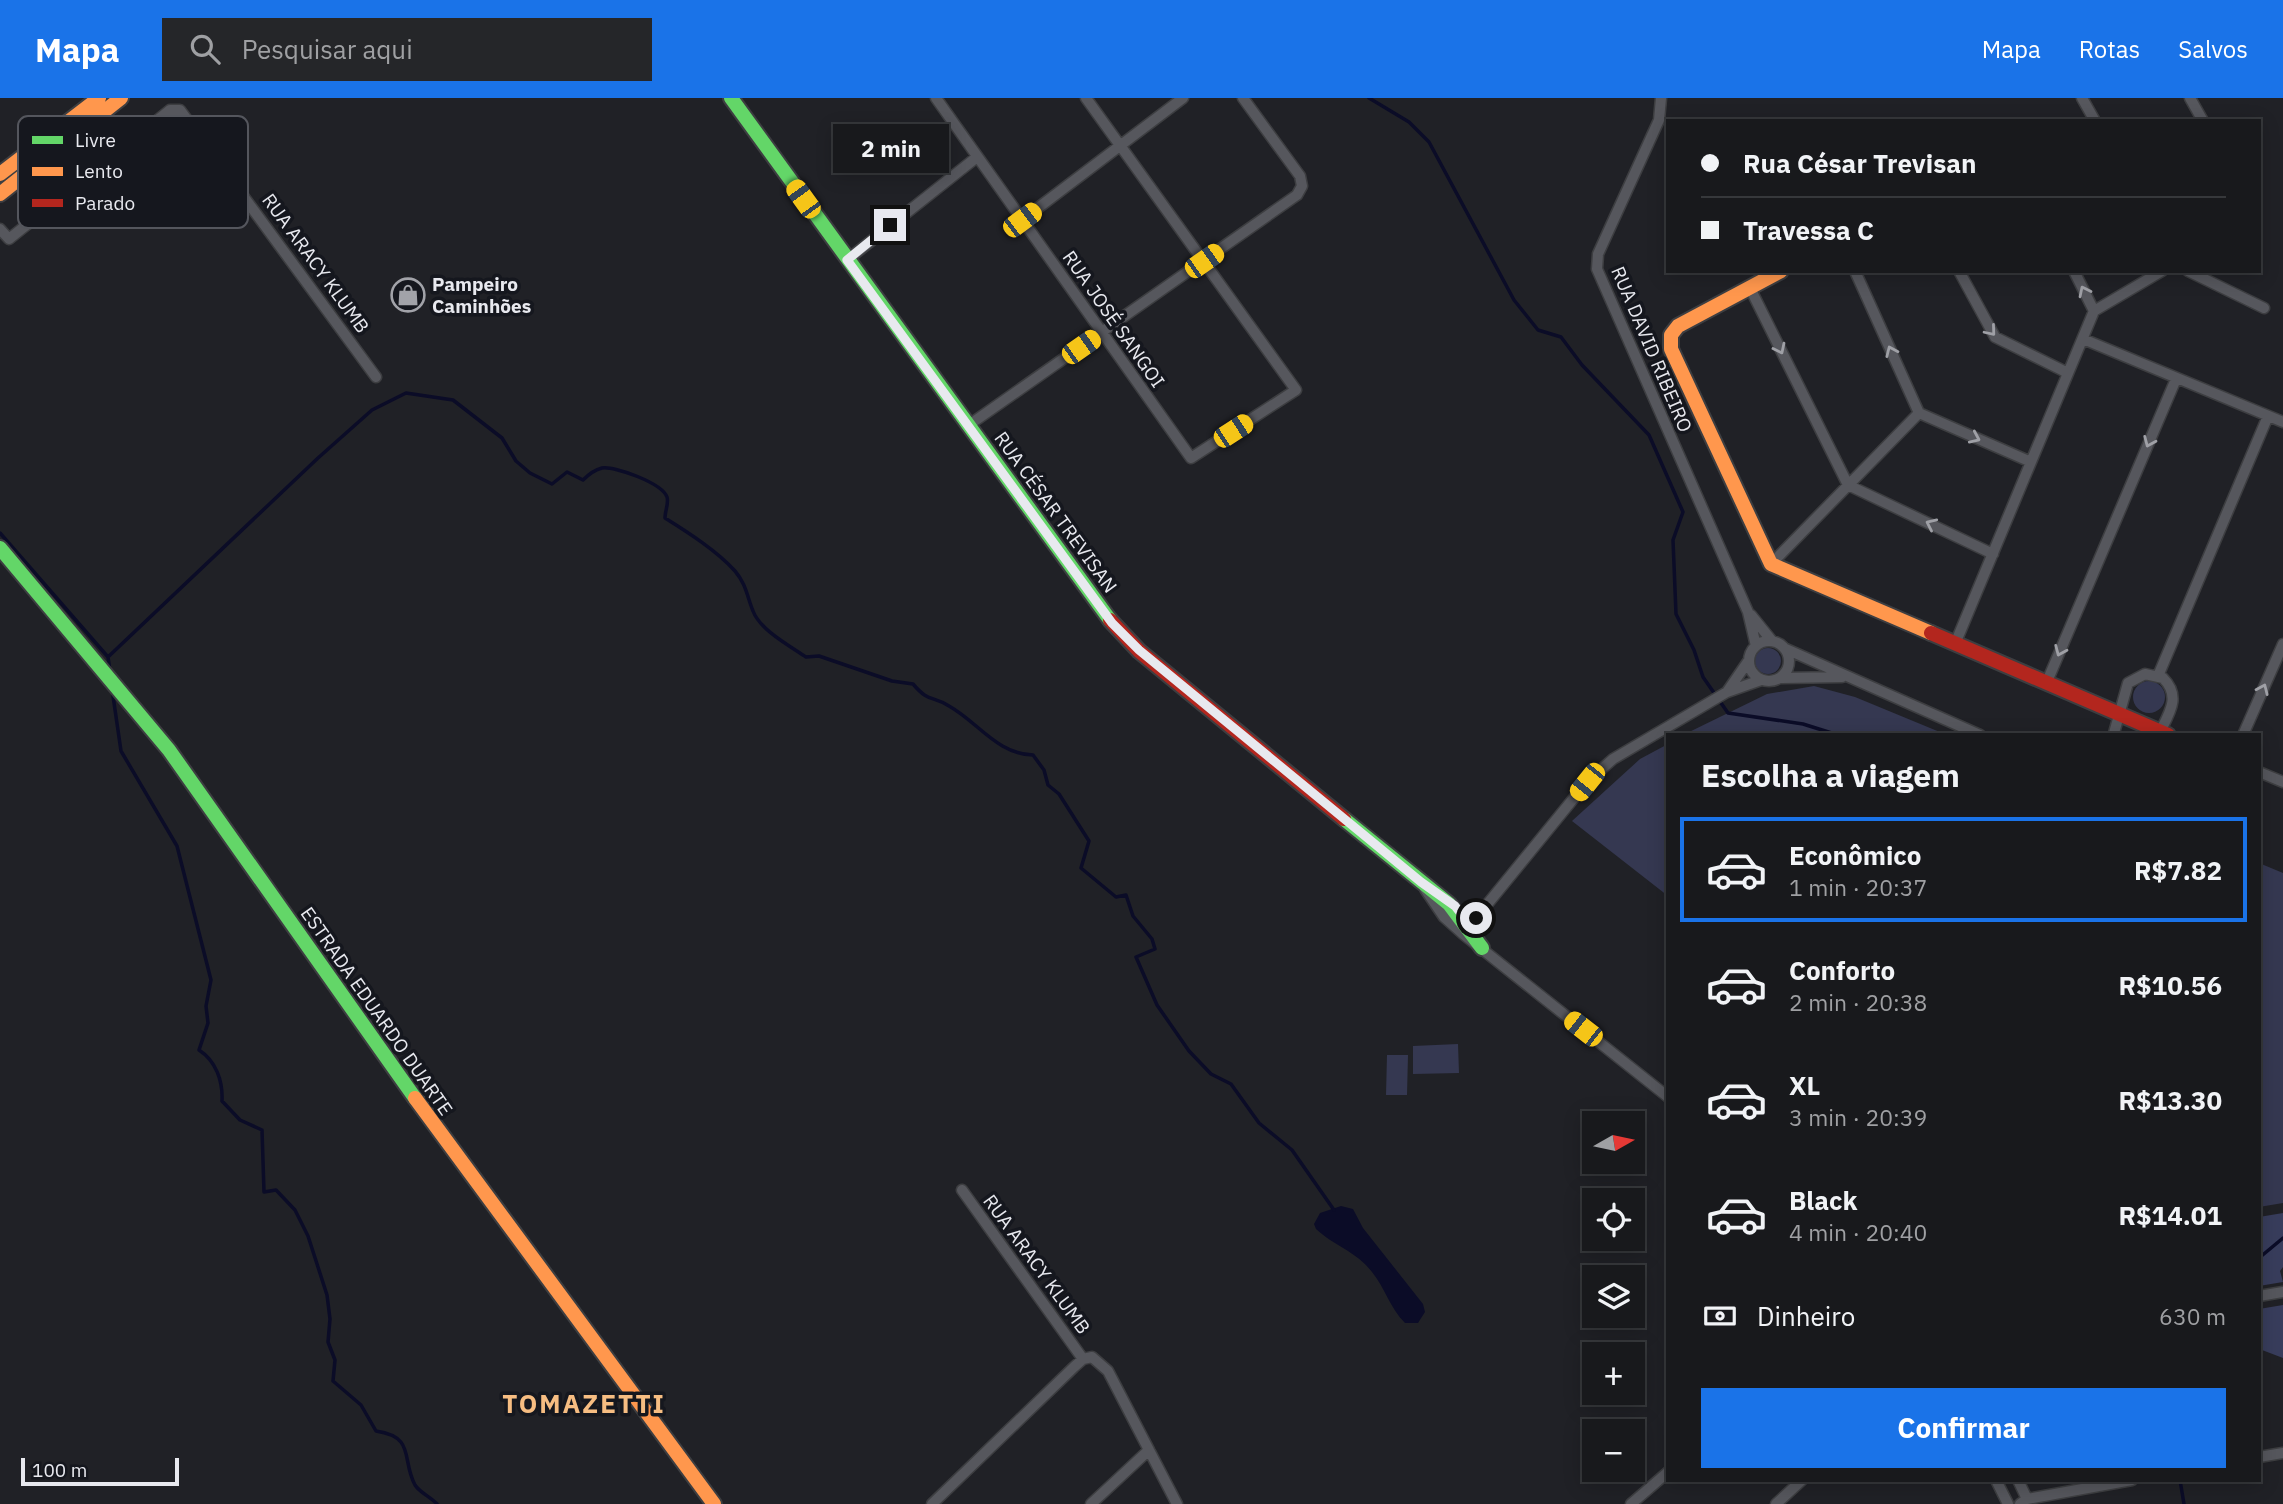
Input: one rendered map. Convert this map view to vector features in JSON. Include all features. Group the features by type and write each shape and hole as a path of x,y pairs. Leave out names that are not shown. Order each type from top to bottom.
{"main road":[{"path":"76,116 99,98"},
{"path":"99,116 121,98"},
{"name":"RUA CÉSAR TREVISAN","path":"731,98 1104,612 1130,642 1421,882 1455,906 1466,930 1482,948"},
{"path":"0,174 18,160"},
{"path":"1,196 18,182"},
{"path":"1777,273 1678,326 1671,335 1671,349 1771,564 2119,713 2150,731"},
{"name":"ESTRADA EDUARDO DUARTE","path":"0,548 169,750 436,1128 533,1255 714,1504"}],"street":[{"name":"RUA JOSÉ SANGOI","path":"936,98 1191,458 1296,390 1204,261"},
{"path":"1086,98 1204,261"},
{"path":"1022,220 1183,98"},
{"path":"969,425 1297,195 1302,186 1300,176 1243,98"},
{"name":"RUA DAVID RIBEIRO","path":"1661,98 1659,120 1598,254 1597,269 1748,612 1756,646"},
{"path":"2082,98 2094,119"},
{"path":"2190,98 2202,119"},
{"name":"RUA ARACY KLUMB","path":"163,116 170,110 180,110 187,116"},
{"path":"847,260 977,157"},
{"name":"RUA ARACY KLUMB","path":"248,200 376,377"},
{"path":"0,217 1,230"},
{"name":"RUA ARACY KLUMB","path":"1,230 9,239 23,228"},
{"path":"1856,273 1919,413 2031,462"},
{"path":"1960,273 1995,337 2068,373"},
{"path":"2075,273 2094,311"},
{"path":"1955,644 2094,311 2159,273"},
{"path":"2191,273 2264,309"},
{"path":"2206,273 2208,283"},
{"path":"1750,288 1848,485 1993,554"},
{"path":"2083,339 2283,422"},
{"path":"2046,684 2176,379"},
{"path":"1771,564 1919,413"},
{"path":"2158,676 2268,416"},
{"name":"RUA DAVID RIBEIRO","path":"1748,612 1772,641"},
{"path":"1727,692 1756,646 1772,641 1846,677 1975,733"},
{"path":"2244,733 2283,644"},
{"path":"1782,678 1790,665 1786,649"},
{"path":"1749,660 1750,669 1760,680"},
{"path":"2114,733 2129,683 2145,674 2158,676 2170,685 2174,695 2173,705 2150,731"},
{"path":"1466,930 1587,782 1614,759 1727,692 1760,680 1846,677"},
{"path":"2261,773 2283,782"},
{"name":"RUA CÉSAR TREVISAN","path":"1482,948 1666,1095"},
{"name":"RUA ARACY KLUMB","path":"962,1190 1083,1359"},
{"path":"2261,1296 2283,1292"},
{"path":"932,1504 1083,1359 1099,1361 1108,1371 1177,1504"},
{"path":"1091,1504 1150,1450"},
{"path":"2261,1457 2283,1453"},
{"path":"1631,1504 1666,1474"},
{"path":"1776,1504 1800,1482"},
{"path":"1997,1482 2008,1504"},
{"path":"2019,1482 2024,1502 2122,1482"}],"shaded area":[{"path":"1768,648 1777,652 1781,661 1777,670 1768,674 1759,670 1755,661 1759,652"},
{"path":"2149,681 2160,686 2165,697 2160,708 2149,713 2138,708 2133,697 2138,686"},
{"path":"1814,686 1855,697 1942,733 1687,733 1767,694"},
{"path":"1666,745 1666,894 1572,821 1640,759"},
{"path":"2261,864 2283,873 2283,1203 2261,1207"},
{"path":"1458,1044 1459,1073 1413,1074 1413,1046"},
{"path":"1387,1055 1408,1055 1407,1095 1386,1095"},
{"path":"1341,1206 1353,1209 1363,1228 1423,1304 1425,1312 1418,1323 1405,1323 1366,1265 1316,1229 1314,1224 1320,1213"},
{"path":"2283,1213 2283,1267 2280,1271 2283,1282 2261,1286 2261,1217"},
{"path":"2283,1305 2283,1358 2261,1351 2261,1309"}],"waterway":[{"path":"1369,98 1409,122 1429,142 1514,300 1538,330 1561,337 1582,365 1649,435 1683,512 1673,540 1676,614 1694,650 1703,677 1728,713 1803,724 1832,733"},
{"path":"108,657 372,410 406,393 453,400 502,438 516,461 530,473 552,484 567,472 583,480 602,468 638,476 657,486 667,497 665,518 711,549 735,571 744,585 757,618 784,643 806,657 819,656 892,681 913,684 927,696 960,713 999,744 1033,755 1044,770 1048,785 1059,794 1089,841 1081,868 1116,897 1126,895 1133,916 1152,939 1155,949 1136,957 1157,1005 1189,1051 1211,1074 1231,1084 1259,1123 1292,1150 1334,1210"},
{"path":"0,533 108,657 110,671"},
{"path":"112,689 121,751 177,846 211,980 206,1006 208,1023 199,1050 210,1060 217,1072 222,1101 240,1120 262,1130 264,1192 276,1190 295,1210 308,1236 327,1295 330,1319 328,1342 335,1360 333,1381 361,1405 376,1431 397,1438 405,1450 415,1485 437,1504"},
{"path":"2261,1256 2283,1238"},
{"path":"2180,1482 2184,1504"}],"traffic: fast":[{"path":"731,98 1110,620"},
{"path":"0,548 169,750 415,1098"},
{"path":"1344,819 1449,904 1482,948"}],"traffic: slow":[{"path":"76,116 99,98"},
{"path":"98,116 121,98"},
{"path":"0,174 18,160"},
{"path":"0,194 18,180"},
{"path":"1777,273 1678,326 1671,335 1671,349 1771,564 1931,633"},
{"path":"415,1098 714,1504"}],"traffic: jam":[{"path":"1110,620 1139,651 1344,819"},
{"path":"1931,633 2163,733"}],"place":[{"name":"Pampeiro Caminhões","path":"408,295"}],"district":[{"name":"TOMAZETTI","path":"584,1403"}],"route":[{"path":"890,225 847,260 1112,623 1159,667 1421,882 1451,902 1470,925 1476,918"}]}
